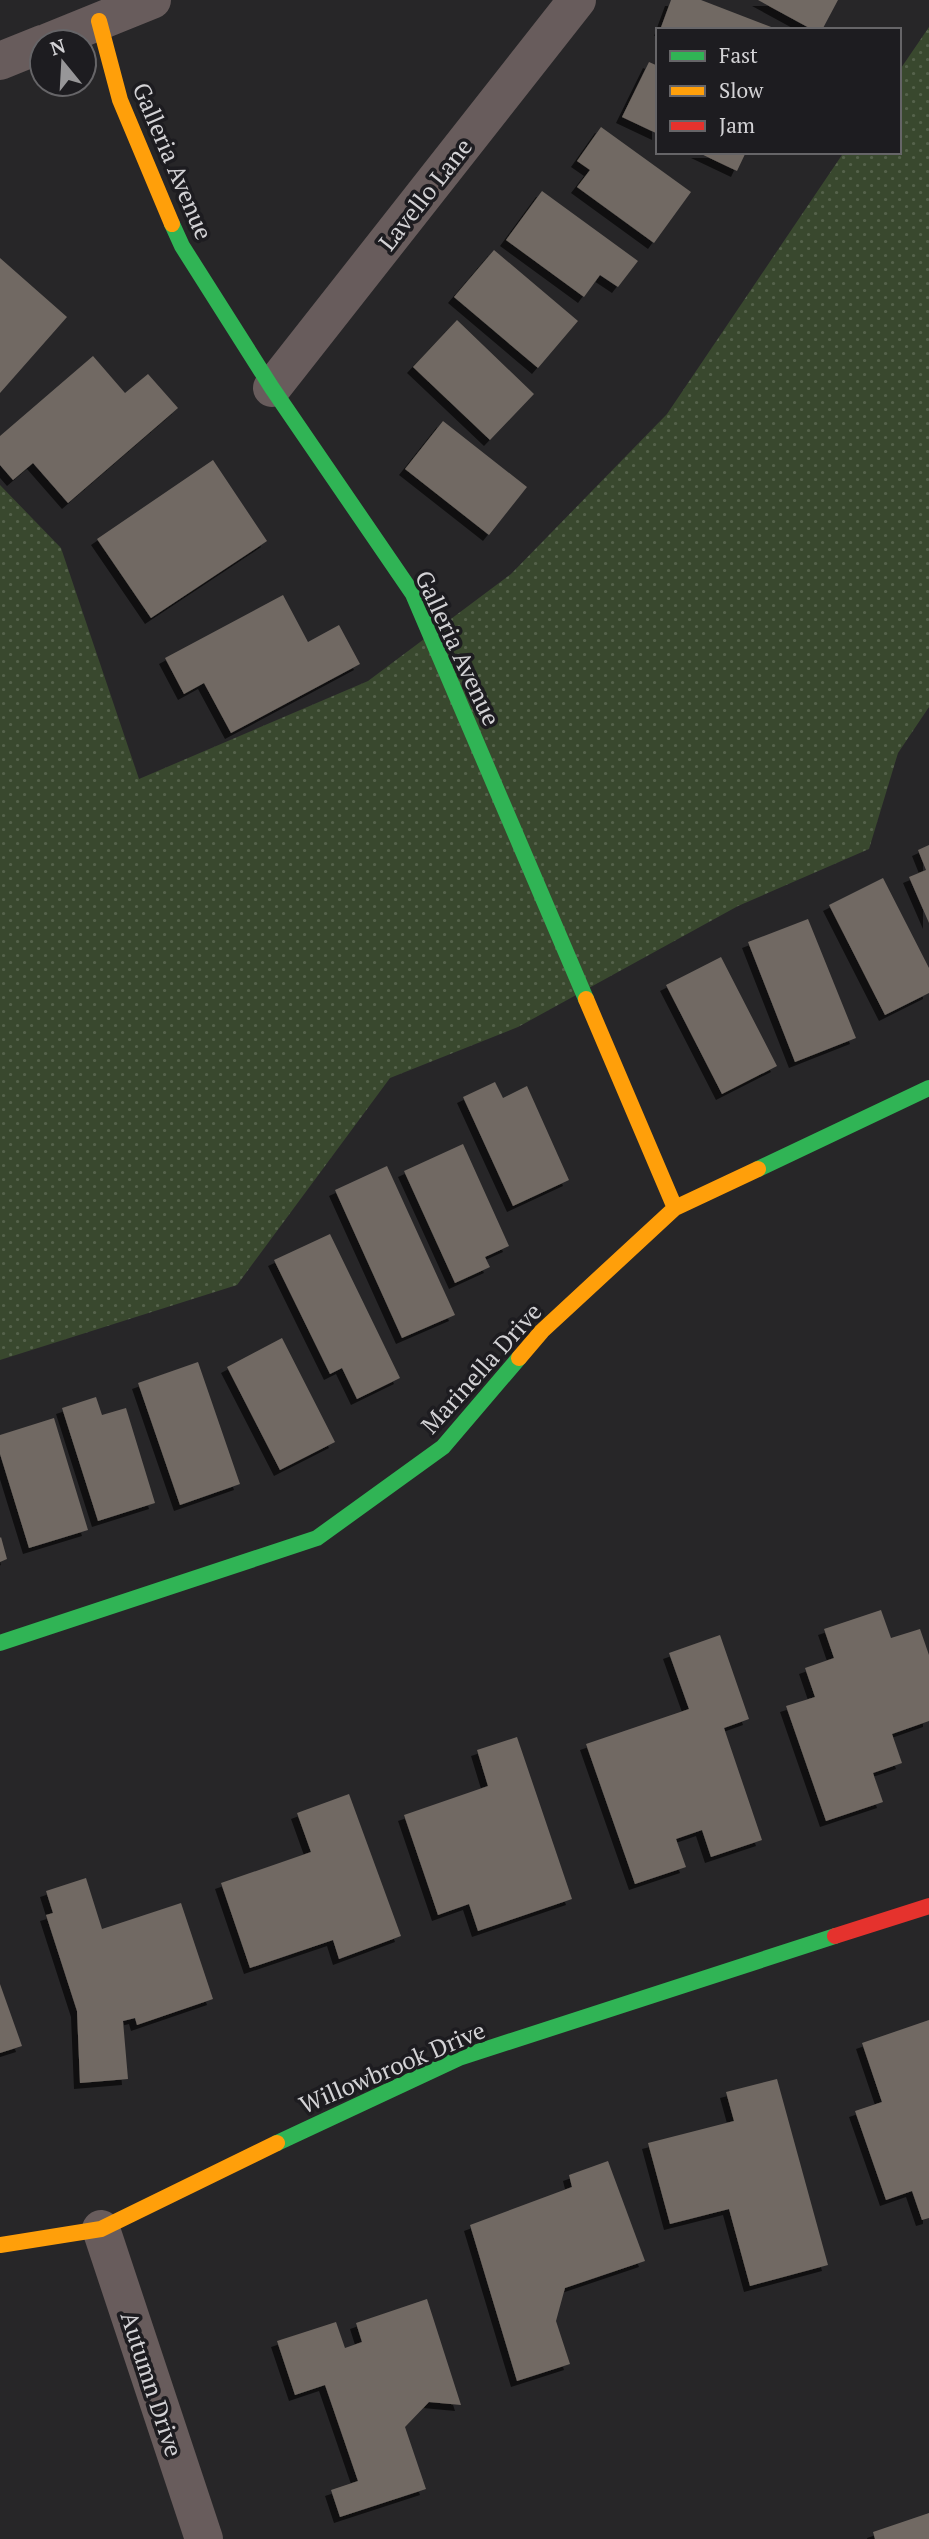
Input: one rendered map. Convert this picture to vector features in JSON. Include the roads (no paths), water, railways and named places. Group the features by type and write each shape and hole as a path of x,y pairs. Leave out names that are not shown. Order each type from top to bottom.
{"street":[{"path":"82,28 152,0"},
{"name":"Lavello Lane","path":"272,388 577,0"},
{"name":"Galleria Avenue","path":"99,21 120,100 182,246 272,388 413,594 675,1208"},
{"path":"0,61 28,50"},
{"name":"Marinella Drive","path":"0,1643 317,1538 443,1447 542,1331 675,1208 929,1088"},
{"name":"Willowbrook Drive","path":"0,2245 101,2229 346,2109 459,2058 929,1906"},
{"name":"Autumn Drive","path":"101,2229 204,2539"}]}
